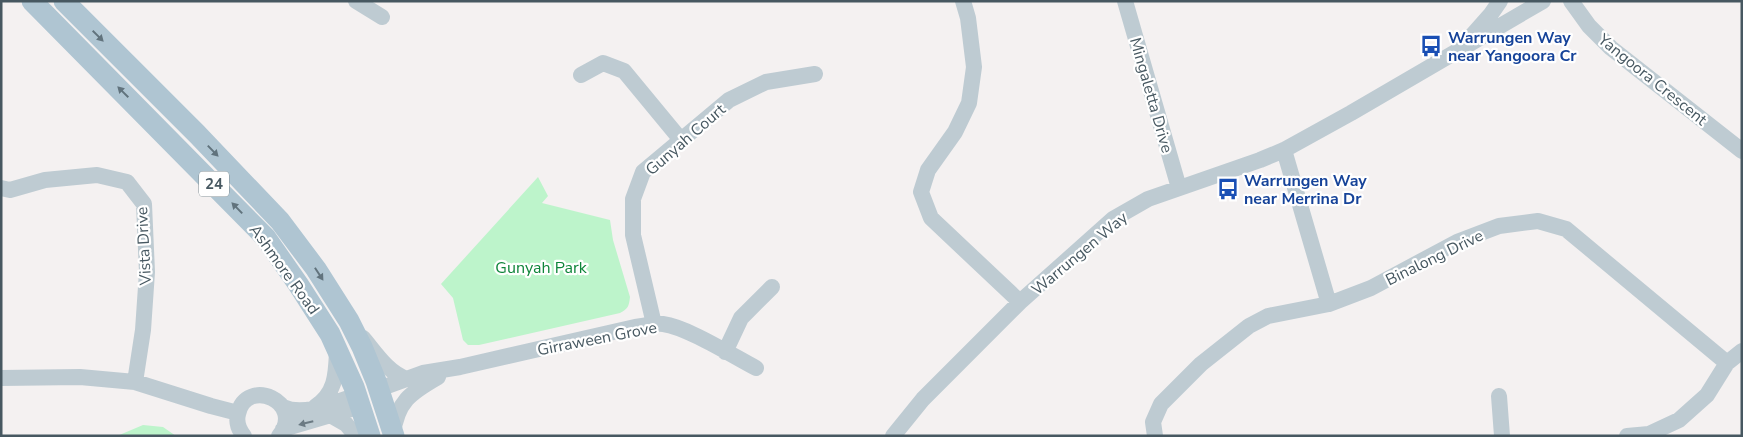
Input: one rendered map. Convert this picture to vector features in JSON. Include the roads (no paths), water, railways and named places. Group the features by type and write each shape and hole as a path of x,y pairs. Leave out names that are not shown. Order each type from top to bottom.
{"main road":[{"name":"Ashmore Road","path":"32,1 266,238 304,292 330,334 359,400 370,436"},
{"name":"Ashmore Road","path":"64,1 197,134 280,221 316,269 349,321 362,347 380,393 393,435"},
{"path":"359,400 380,393"}],"street":[{"path":"356,1 382,17"},
{"path":"963,1 968,18 974,67 969,104 955,132 928,170 921,192 931,218 1020,302"},
{"name":"Mingaletta Drive","path":"1125,1 1180,188"},
{"path":"1458,51 1500,1"},
{"name":"Warrungen Way","path":"893,436 923,399 1020,302 1113,219 1148,198 1284,150 1543,1"},
{"name":"Yangoora Crescent","path":"1571,1 1589,26 1611,48 1742,151"},
{"path":"582,75 603,63 624,71 681,140"},
{"name":"Gunyah Court","path":"654,324 634,236 634,199 643,172 729,100 766,82 816,74"},
{"path":"1284,150 1329,304"},
{"name":"Vista Drive","path":"1,188 10,190 45,180 97,175 127,182 144,204 147,272 135,382"},
{"name":"Binalong Drive","path":"1155,436 1153,422 1161,404 1201,364 1249,326 1268,316 1329,304 1371,288 1457,242 1499,226 1538,221 1566,229 1727,363"},
{"path":"725,352 741,318 772,287"},
{"path":"349,321 388,367 398,376 406,379"},
{"name":"Girraween Grove","path":"380,393 406,379 433,371 460,368 654,324 665,324 678,328 756,368"},
{"path":"313,408 326,397 334,386 337,350"},
{"path":"1627,436 1649,434 1679,420 1706,395 1727,363 1742,352"},
{"name":"Girraween Grove","path":"380,393 438,377 460,368"},
{"path":"1,378 80,376 135,382 238,413"},
{"path":"393,435 397,414 402,405 413,393 438,377"},
{"path":"244,436 238,423 238,413 248,399 261,395 273,398 283,407 286,416 281,433"},
{"path":"1499,396 1502,436"},
{"path":"283,407 298,410 359,400"},
{"path":"281,433 332,416 359,400"},
{"path":"332,416 346,424 356,436"}],"place":[{"name":"Warrungen Way near Yangoora Cr","path":"1431,46"},
{"name":"Warrungen Way near Merrina Dr","path":"1228,189"}],"park label":[{"name":"Gunyah Park","path":"541,267"}]}
